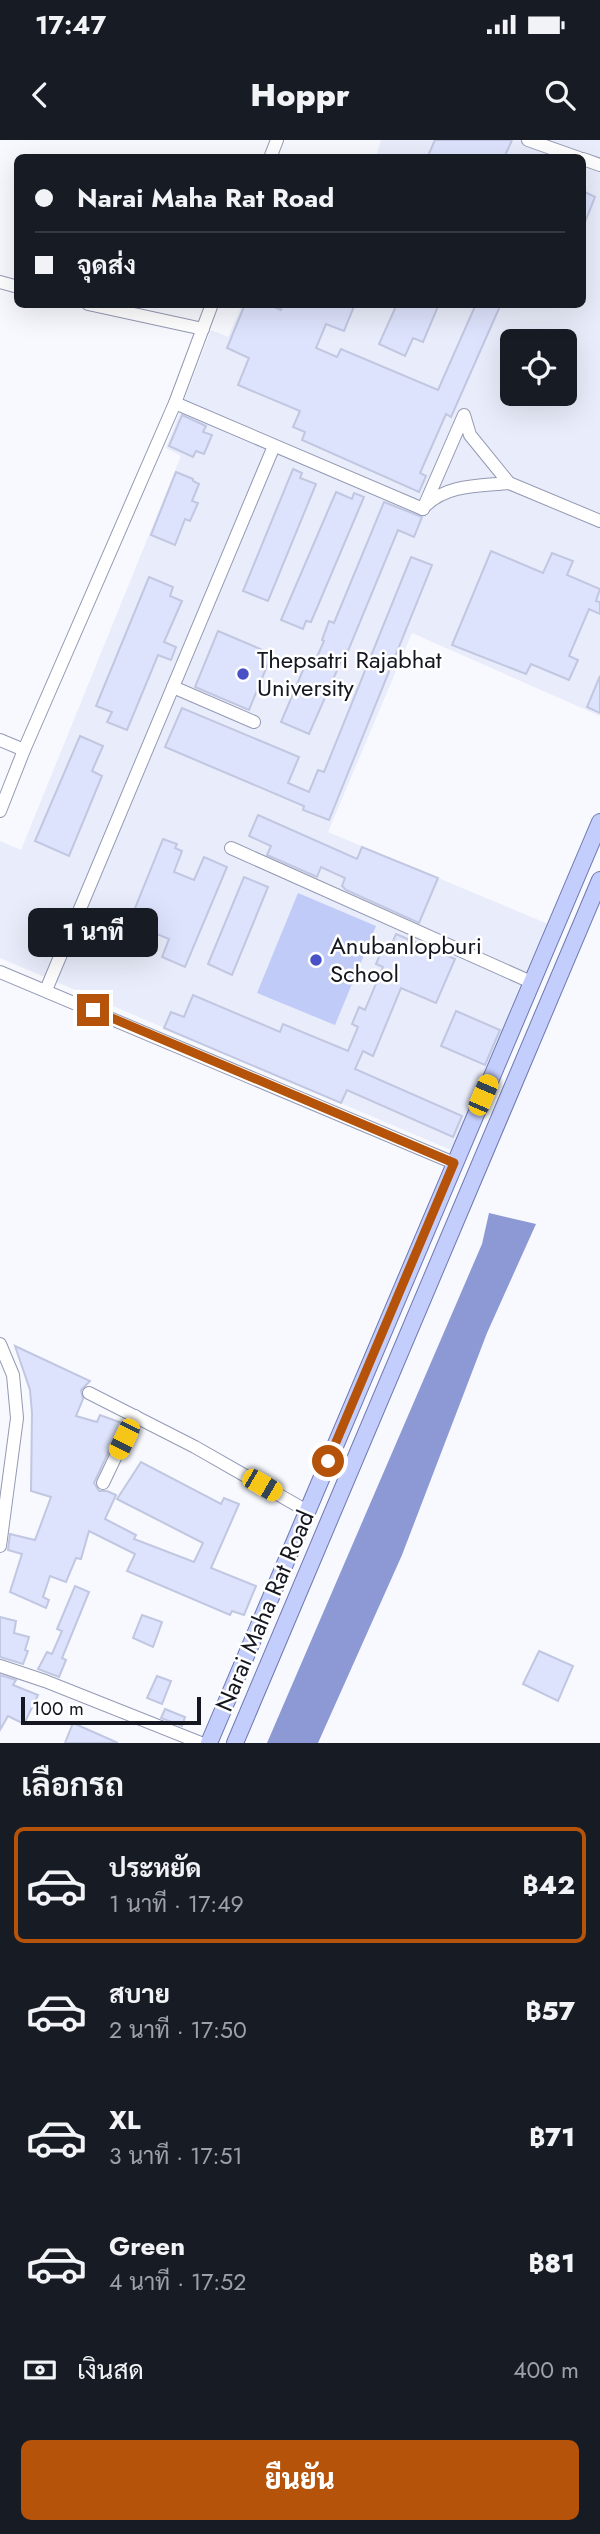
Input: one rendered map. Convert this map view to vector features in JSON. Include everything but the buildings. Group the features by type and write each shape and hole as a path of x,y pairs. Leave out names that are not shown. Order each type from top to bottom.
{"main road":[{"name":"Narai Maha Rat Road","path":"209,1743 600,822"},
{"name":"Narai Maha Rat Road","path":"235,1743 600,880"}],"street":[{"path":"528,140 569,154"},
{"path":"106,308 203,329"},
{"path":"0,811 175,403 211,308"},
{"path":"175,403 423,509"},
{"path":"423,509 464,415 470,435 509,483 600,521"},
{"path":"46,990 274,446"},
{"path":"423,509 434,497 451,489 509,483"},
{"path":"173,687 254,722"},
{"path":"0,740 24,750"},
{"path":"231,848 531,982"},
{"path":"0,972 454,1163"},
{"path":"0,1344 13,1375 18,1418 0,1546"},
{"path":"89,1393 195,1447 307,1511"},
{"path":"103,1483 135,1416"},
{"path":"0,1666 201,1743"}],"shaded area":[{"name":"Thepsatri Rajabhat University","path":"381,140 600,140 600,716 412,633 328,832 548,924 451,1150 0,958 0,841 21,850 181,456 166,448 211,330 228,337 241,308 586,308 586,154 377,154"},
{"path":"298,893 376,926 335,1025 257,993"},
{"path":"489,1213 536,1224 487,1333 402,1555 318,1743 267,1743 482,1244"}],"place":[{"name":"Thepsatri Rajabhat University","path":"243,674"},
{"name":"Anubanlopburi School","path":"316,960"}],"route":[{"path":"93,1010 454,1163 328,1461"}]}
